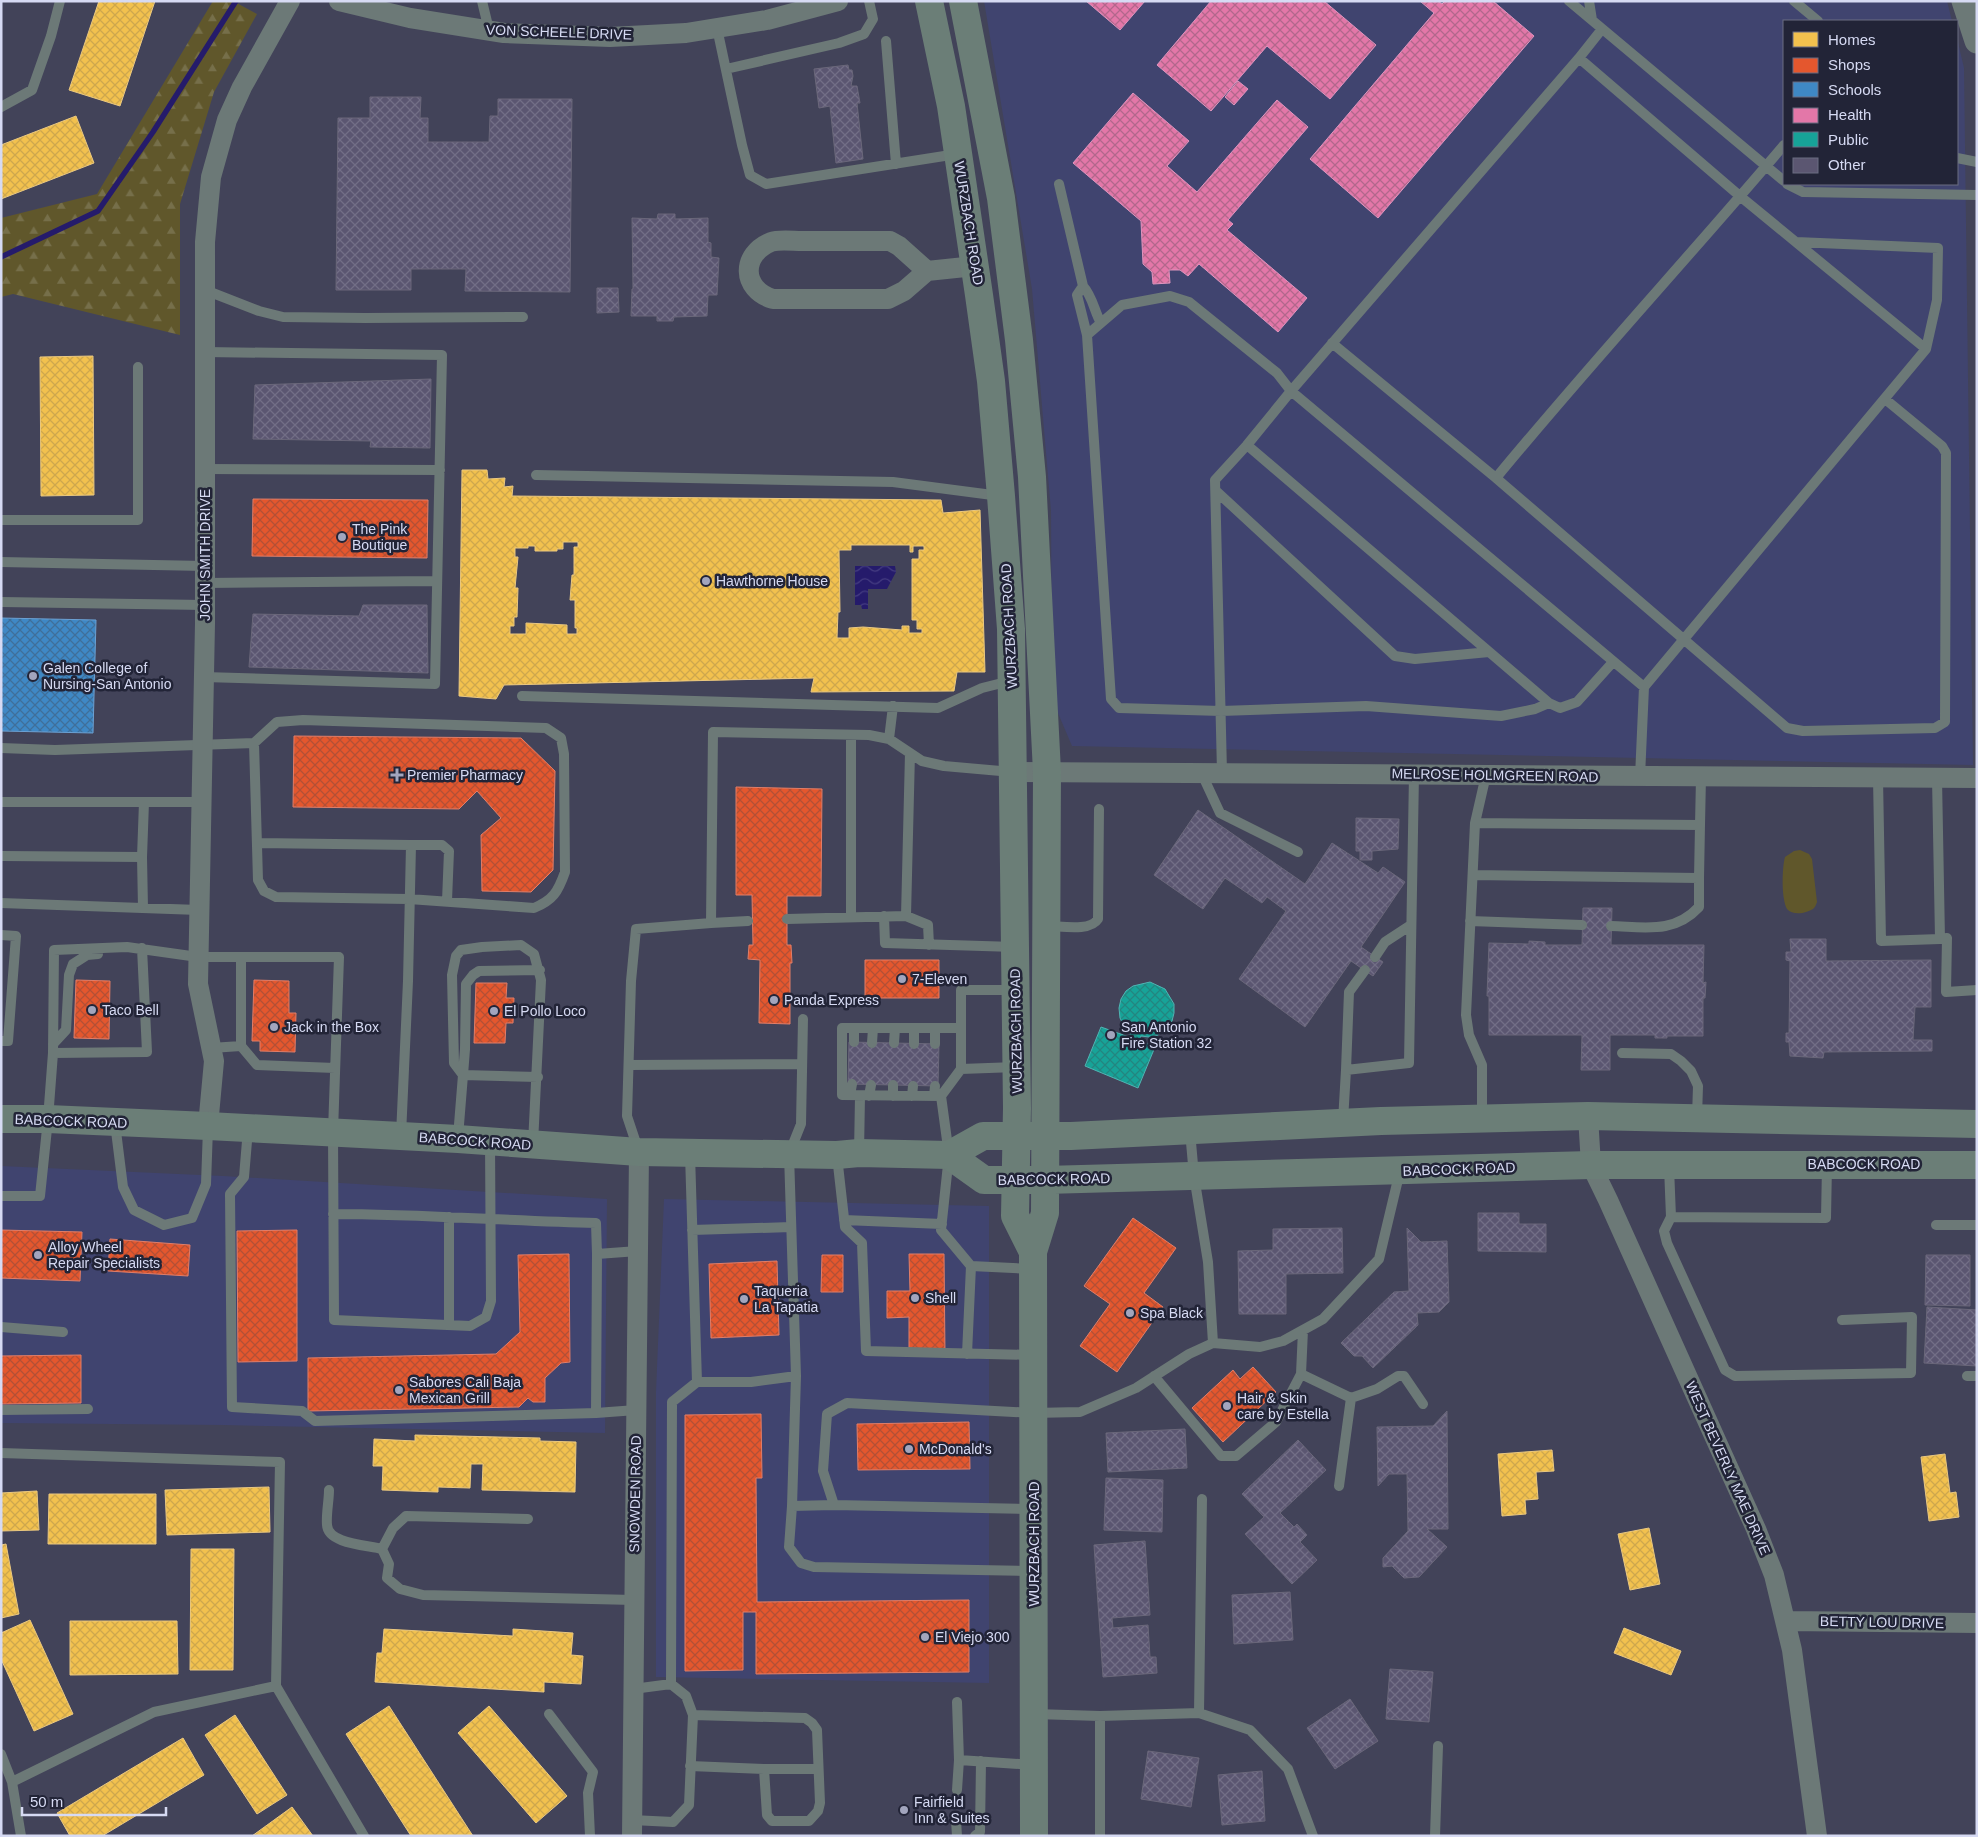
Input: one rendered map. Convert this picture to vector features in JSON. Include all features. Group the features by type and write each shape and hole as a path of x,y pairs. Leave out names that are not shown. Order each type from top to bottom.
{"main road":[{"name":"WURZBACH ROAD","path":"929,1 951,106 975,266 990,381 1001,496 1011,629 1016,990 1016,1216 1033,1260"},
{"name":"WURZBACH ROAD","path":"963,1 1001,198 1019,340 1032,477 1047,772 1045,1213 1033,1260 1034,1836"},
{"path":"950,1155 983,1136 1045,1136 1343,1122 1588,1116 1977,1124"},
{"name":"BABCOCK ROAD","path":"1,1119 48,1119 333,1132 639,1152 950,1155 984,1180 1045,1180 1590,1165 1977,1165"}],"street":[{"name":"JOHN SMITH DRIVE","path":"208,1126 214,1061 198,984 205,605 205,242 211,177 227,120 242,87 290,1"},
{"name":"VON SCHEELE DRIVE","path":"339,1 410,18 504,33 610,37 686,33 767,20 829,2"},
{"path":"1964,1 1977,41"},
{"path":"927,271 899,246 890,241 773,241 754,254 748,265 749,278 755,289 765,297 773,299 888,299 904,291 927,271 975,266"},
{"name":"MELROSE HOLMGREEN ROAD","path":"1013,772 1977,778"},
{"name":"WEST BEVERLY MAE DRIVE","path":"1588,1116 1590,1165 1608,1200 1756,1528 1774,1575 1787,1621 1805,1737 1817,1836"},
{"name":"SNOWDEN ROAD","path":"632,1828 639,1152"},
{"name":"BETTY LOU DRIVE","path":"1787,1621 1977,1623"}],"lane":[{"path":"1,107 32,90 51,36 60,1"},
{"path":"482,1 489,30"},
{"path":"726,70 839,43 864,34 872,18 869,1"},
{"path":"1569,1 1783,180"},
{"path":"1589,1 1592,20"},
{"path":"1794,1 1817,20"},
{"path":"717,28 750,175 766,184 958,154"},
{"path":"1222,772 1215,480 1602,29"},
{"path":"886,41 896,164"},
{"path":"1579,58 1741,197 1926,349"},
{"path":"1496,478 1537,428 1741,197 1783,146"},
{"path":"1958,158 1977,162"},
{"path":"1059,184 1084,286 1090,293 1095,314 1101,323"},
{"path":"1790,185 1803,192 1977,195"},
{"path":"1640,777 1644,687 1926,349 1937,300 1938,248 1796,242"},
{"path":"1084,286 1077,296 1087,335 1111,700 1119,708 1221,711 1366,706 1501,716 1549,703"},
{"path":"205,290 283,317 523,317"},
{"path":"1087,335 1122,305 1170,296 1189,302 1277,373 1291,391 1644,687"},
{"path":"1332,343 1496,478 1787,728 1804,731 1935,728 1945,722 1946,453 1942,446 1885,399"},
{"path":"204,677 436,684 442,355 205,352"},
{"path":"1,520 138,520 138,367"},
{"path":"1247,445 1549,703 1560,708 1577,702 1613,662"},
{"path":"205,469 440,470"},
{"path":"536,475 892,482 1001,496"},
{"path":"1216,491 1395,656 1415,659 1489,652"},
{"path":"1,562 205,574 437,581"},
{"path":"1,602 205,605"},
{"path":"522,696 938,708 982,688 1012,680"},
{"path":"889,739 893,706"},
{"path":"1,748 55,750 254,743 276,722 303,720 546,728 561,738 564,754 565,872 560,888 547,902 534,908 409,898 276,897 264,892 258,880 254,743"},
{"path":"712,923 713,732 869,735 889,739 922,761 944,766 1013,772"},
{"path":"851,735 851,917"},
{"path":"906,916 910,753"},
{"path":"1201,772 1220,813 1298,852"},
{"path":"1346,1070 1409,1063 1414,774"},
{"path":"1482,1118 1482,1065 1469,1035 1466,1015 1475,823 1486,776"},
{"path":"1612,926 1662,927 1679,923 1699,907 1701,777"},
{"path":"1878,778 1881,941 1947,938 1946,992 1977,990"},
{"path":"1937,778 1940,939"},
{"path":"1,802 202,802"},
{"path":"143,908 144,802"},
{"path":"1046,926 1088,926 1095,924 1098,918 1099,809"},
{"path":"1475,823 1700,825"},
{"path":"258,843 442,844 450,851 447,902"},
{"path":"400,1136 408,981 411,845"},
{"path":"1,856 142,857"},
{"path":"1472,875 1699,878"},
{"path":"1,903 199,910"},
{"path":"884,916 885,943 1015,947"},
{"path":"787,919 906,916 928,925 929,945"},
{"path":"639,1152 627,1116 631,981 636,929 748,921"},
{"path":"1470,922 1582,925"},
{"path":"1375,956 1385,942 1411,925"},
{"path":"1,936 16,936 8,1041 1,1041"},
{"path":"463,1075 454,1063 452,975 456,956 461,950 522,945 534,954 540,970 541,980 538,1077 533,1145"},
{"path":"53,1048 66,1030 69,976 73,964 87,955 116,954 127,947"},
{"path":"1,1196 40,1196 53,1048 54,950 127,947 198,957 339,957 333,1132 334,1320 470,1326 486,1317 491,1301 490,1142"},
{"path":"53,1048 147,1052 142,948"},
{"path":"241,957 241,1046 256,1065 335,1068"},
{"path":"458,1139 466,1049 466,984 479,971 540,970"},
{"path":"1343,1122 1349,992 1365,970"},
{"path":"961,1069 961,990 1016,990"},
{"path":"803,1019 801,1124 788,1154 796,1376 789,1547 801,1563 814,1567 1034,1571"},
{"path":"960,1028 842,1028 842,1095 893,1096 913,1091 937,1093 961,1069 1016,1067"},
{"path":"854,1028 854,1042"},
{"path":"872,1043 873,1028"},
{"path":"894,1043 895,1028"},
{"path":"914,1028 914,1044"},
{"path":"935,1028 935,1044"},
{"path":"211,1048 241,1046"},
{"path":"1622,1053 1671,1054 1681,1061 1691,1071 1698,1086 1697,1118"},
{"path":"629,1065 802,1064"},
{"path":"463,1075 538,1077"},
{"path":"852,1084 860,1096"},
{"path":"871,1084 860,1096 848,1154 844,1220 845,1227 862,1243 866,1351 1033,1355"},
{"path":"893,1085 893,1096"},
{"path":"937,1093 950,1155 942,1230 971,1266 967,1354"},
{"path":"115,1122 123,1187 134,1210 164,1225 192,1218 206,1184 208,1126"},
{"path":"248,1128 244,1177 230,1194 232,1406 302,1411 315,1421 596,1413 636,1410"},
{"path":"1190,1130 1194,1176 1208,1262 1213,1344"},
{"path":"690,1153 697,1382"},
{"path":"1669,1164 1671,1217 1664,1231 1667,1243 1725,1370 1735,1376 1911,1373 1912,1317 1842,1320"},
{"path":"1671,1217 1826,1218 1827,1164"},
{"path":"834,1504 823,1471 827,1414 847,1403 1033,1413 1080,1412 1136,1388 1189,1354 1213,1344 1260,1347 1283,1341 1323,1320 1380,1259 1400,1170"},
{"path":"333,1214 404,1214 490,1220 596,1223 596,1413"},
{"path":"449,1217 449,1325"},
{"path":"844,1220 942,1224"},
{"path":"1936,1225 1977,1225"},
{"path":"692,1230 791,1227"},
{"path":"597,1254 638,1251"},
{"path":"971,1266 1033,1260"},
{"path":"1,1327 63,1332"},
{"path":"1154,1376 1221,1456 1236,1456 1276,1422 1301,1374 1303,1330"},
{"path":"1301,1374 1351,1398 1376,1389 1398,1376 1404,1376 1423,1404"},
{"path":"671,1684 672,1402 697,1382 751,1382 796,1376"},
{"path":"1339,1486 1351,1398"},
{"path":"1,1410 88,1410"},
{"path":"1,1453 280,1462 276,1686 364,1836"},
{"path":"329,1490 326,1527 333,1535 344,1542 364,1544 382,1549 389,1564 387,1578 400,1589 423,1595 634,1600"},
{"path":"1199,1713 1202,1499"},
{"path":"792,1506 834,1504 1034,1509"},
{"path":"382,1549 393,1528 406,1516 528,1519"},
{"path":"632,1828 672,1822 689,1805 693,1715 686,1696 671,1684 633,1689"},
{"path":"12,1782 154,1712 276,1686"},
{"path":"956,1790 959,1760 957,1702"},
{"path":"1034,1714 1100,1716 1199,1713 1250,1730 1288,1769 1313,1836"},
{"path":"549,1714 593,1772 588,1793 590,1836"},
{"path":"693,1715 805,1718 812,1722 817,1730 820,1803 818,1811 809,1820 772,1821 767,1815 764,1769"},
{"path":"1100,1716 1100,1836"},
{"path":"1435,1836 1438,1746"},
{"path":"1,1754 12,1782 21,1836"},
{"path":"959,1760 1034,1765"},
{"path":"975,1836 980,1832 981,1762"},
{"path":"690,1766 818,1769"},
{"path":"956,1820 957,1836"}],"shaded area":[{"path":"984,1 1947,1 1952,20 1783,20 1783,185 1958,185 1958,42 1964,68 1973,765 1072,746 1052,699 1051,511 1032,289"},
{"path":"1,1166 223,1176 607,1199 605,1433 223,1425 1,1423"},
{"path":"664,1199 989,1206 989,1683 656,1677 656,1392"}],"green space":[{"path":"213,1 233,1 257,14 214,92 180,204 180,335 13,294 1,297 1,218 97,194"},
{"path":"1800,850 1809,854 1812,859 1817,902 1812,910 1804,913 1791,912 1787,909 1783,891 1785,857 1794,851"}],"water":[{"path":"855,566 895,566 896,572 887,589 868,589 868,609 862,609 861,605 855,605"}],"building: Homes":[{"path":"99,1 155,1 120,106 69,90"},
{"path":"76,116 94,163 1,199 1,145"},
{"path":"93,356 94,495 41,496 40,357"},
{"name":"Hawthorne House","path":"462,470 487,470 488,479 505,478 504,487 513,486 512,496 941,500 943,513 980,510 985,672 957,672 954,691 811,692 814,678 504,685 496,699 459,696","holes":["563,542 578,542 578,547 574,547 574,575 572,575 570,600 575,600 575,628 577,628 577,634 567,634 567,625 526,623 526,634 510,634 510,626 514,626 514,617 517,617 518,588 515,588 518,557 515,557 515,548 535,546 535,551 557,551 557,549 563,549","851,545 910,545 910,552 913,552 913,546 924,546 924,550 919,550 919,559 912,559 912,620 917,620 917,629 922,629 922,633 909,633 909,626 902,626 902,630 863,627 849,628 849,638 837,638 838,612 840,612 839,550 851,550"]},
{"path":"415,1435 540,1438 540,1441 576,1442 575,1492 482,1490 483,1464 471,1464 470,1488 438,1487 438,1492 382,1490 383,1466 373,1466 374,1439 415,1441"},
{"path":"1552,1450 1554,1471 1536,1472 1538,1499 1525,1500 1526,1514 1502,1516 1498,1454"},
{"path":"1945,1454 1950,1493 1956,1492 1959,1517 1929,1521 1921,1457"},
{"path":"269,1487 270,1532 167,1535 165,1490"},
{"path":"37,1491 39,1530 1,1531 1,1493"},
{"path":"49,1494 156,1494 156,1544 48,1544"},
{"path":"1649,1528 1660,1584 1630,1590 1618,1534"},
{"path":"6,1544 19,1614 1,1618 1,1545"},
{"path":"191,1549 234,1549 233,1670 190,1670"},
{"path":"30,1620 73,1714 34,1731 1,1659 1,1633"},
{"path":"70,1621 177,1621 178,1674 70,1675"},
{"path":"1624,1628 1681,1651 1671,1675 1614,1653"},
{"path":"384,1629 513,1636 513,1629 573,1633 571,1655 583,1656 581,1684 544,1682 544,1692 375,1682 377,1653 382,1653"},
{"path":"389,1706 473,1836 411,1836 346,1734"},
{"path":"489,1706 567,1796 536,1823 458,1733"},
{"path":"235,1715 287,1795 257,1814 205,1735"},
{"path":"183,1738 204,1775 102,1836 70,1836 57,1813"},
{"path":"292,1807 313,1836 252,1836"}],"building: Shops":[{"path":"253,499 428,500 427,558 252,556"},
{"path":"294,736 521,738 555,771 553,870 531,892 482,891 481,835 501,818 477,791 459,809 293,807"},
{"path":"736,787 822,789 821,896 787,896 787,945 791,945 792,963 790,963 790,1024 759,1023 760,960 748,959 749,945 753,945 752,895 736,895"},
{"name":"7-Eleven","path":"865,960 939,960 939,998 865,998"},
{"name":"Taco Bell","path":"76,980 110,981 109,1039 74,1038"},
{"name":"Jack in the Box","path":"254,980 289,981 289,1013 296,1013 295,1052 260,1051 260,1041 252,1041"},
{"name":"El Pollo Loco","path":"476,983 507,983 506,998 514,998 513,1023 506,1023 505,1043 474,1043"},
{"path":"1133,1218 1176,1248 1144,1293 1163,1307 1117,1372 1080,1346 1110,1304 1084,1286"},
{"path":"1,1230 82,1232 80,1281 1,1278"},
{"path":"297,1230 297,1361 238,1362 237,1231"},
{"path":"110,1239 190,1245 188,1276 108,1271"},
{"path":"569,1254 570,1362 561,1363 545,1378 545,1402 533,1402 528,1398 519,1407 308,1411 308,1358 496,1354 520,1332 518,1255"},
{"path":"909,1254 944,1254 945,1355 909,1355 909,1317 887,1318 887,1291 910,1291"},
{"path":"822,1255 843,1255 843,1292 821,1292"},
{"name":"Taqueria La Tapatia","path":"777,1261 779,1335 711,1338 709,1264"},
{"path":"81,1355 81,1403 1,1404 1,1356"},
{"path":"1253,1367 1276,1392 1223,1442 1192,1408 1233,1370 1240,1379"},
{"path":"761,1414 762,1478 756,1478 757,1602 969,1600 969,1672 756,1674 756,1612 743,1612 743,1670 685,1671 685,1415"},
{"path":"969,1422 970,1469 858,1470 857,1424"}],"building: Schools":[{"path":"1,618 96,620 93,733 1,731"}],"building: Health":[{"path":"1086,1 1145,1 1120,30"},
{"path":"1211,1 1324,1 1376,45 1330,99 1267,46 1211,111 1157,65"},
{"path":"1420,1 1438,1 1442,4 1445,1 1493,1 1534,36 1378,218 1310,159 1434,13"},
{"path":"1238,81 1248,89 1234,105 1225,97"},
{"path":"1133,93 1189,141 1167,166 1197,192 1277,100 1308,127 1228,220 1233,224 1227,230 1307,298 1278,332 1199,264 1188,276 1180,270 1169,270 1170,283 1153,284 1152,272 1143,264 1141,221 1073,163"}],"building: Public":[{"name":"San Antonio Fire Station 32","path":"1150,982 1165,989 1174,1004 1174,1013 1172,1021 1158,1035 1141,1036 1139,1041 1155,1047 1138,1088 1085,1066 1101,1027 1129,1037 1131,1033 1124,1026 1120,1018 1119,1008 1121,999 1126,991 1133,986"}],"building: Other":[{"path":"848,65 849,70 852,70 853,76 851,86 857,86 860,103 857,103 863,159 836,163 830,106 819,108 814,69"},
{"path":"370,97 421,97 420,118 428,118 428,142 489,142 490,116 498,116 498,99 572,99 570,292 465,291 466,269 411,269 411,290 336,290 338,118 370,118"},
{"path":"658,214 675,214 675,219 708,218 708,242 711,243 711,257 719,258 717,295 708,295 707,316 674,317 673,321 657,321 657,316 631,316 633,289 632,218 657,219"},
{"path":"597,288 618,288 619,312 597,313"},
{"path":"431,379 430,448 370,447 371,441 253,439 255,385"},
{"path":"363,605 427,605 428,673 249,667 253,614 359,616"},
{"path":"1198,810 1305,884 1332,843 1378,873 1383,867 1405,882 1361,947 1383,962 1373,976 1351,961 1305,1027 1239,979 1286,911 1267,897 1262,903 1225,878 1203,909 1154,875"},
{"path":"1356,818 1399,819 1398,849 1372,851 1372,860 1360,860 1360,851 1356,851"},
{"path":"1583,908 1612,908 1611,945 1704,945 1703,983 1706,982 1705,998 1703,998 1703,1036 1655,1038 1655,1035 1610,1035 1610,1070 1581,1070 1582,1035 1489,1035 1489,996 1487,996 1489,943 1529,944 1529,941 1545,942 1545,945 1582,945"},
{"path":"1790,939 1826,939 1826,961 1931,960 1931,1007 1915,1007 1913,1040 1932,1040 1932,1051 1824,1052 1823,1058 1790,1056 1789,1042 1786,1042 1786,1033 1789,1033 1790,961 1786,960 1786,952 1791,952"},
{"path":"849,1042 939,1044 938,1086 848,1084"},
{"path":"1478,1213 1519,1213 1519,1224 1546,1224 1546,1252 1478,1251"},
{"path":"1342,1228 1343,1273 1286,1274 1286,1314 1239,1314 1238,1251 1273,1250 1273,1229"},
{"path":"1407,1228 1421,1242 1447,1241 1449,1302 1439,1312 1417,1313 1418,1325 1373,1368 1362,1356 1354,1356 1341,1343 1394,1292 1409,1291"},
{"path":"1926,1255 1970,1255 1970,1306 1925,1305"},
{"path":"1927,1307 1977,1310 1977,1366 1924,1363"},
{"path":"1447,1411 1448,1529 1427,1529 1447,1547 1419,1577 1404,1578 1392,1566 1383,1567 1383,1558 1408,1531 1407,1474 1389,1474 1378,1486 1377,1427 1433,1426"},
{"path":"1185,1429 1187,1468 1108,1472 1106,1433"},
{"path":"1298,1440 1326,1470 1280,1513 1294,1527 1297,1524 1307,1535 1300,1542 1317,1560 1292,1584 1245,1534 1264,1517 1242,1494"},
{"path":"1106,1478 1163,1480 1162,1532 1104,1530"},
{"path":"1145,1541 1150,1615 1112,1618 1113,1628 1148,1625 1150,1657 1156,1657 1157,1673 1103,1677 1094,1545"},
{"path":"1290,1592 1293,1640 1234,1644 1232,1595"},
{"path":"1390,1669 1433,1672 1429,1722 1386,1719"},
{"path":"1350,1699 1378,1741 1335,1769 1307,1728"},
{"path":"1148,1751 1199,1758 1191,1807 1141,1799"},
{"path":"1262,1771 1265,1821 1222,1825 1218,1775"}],"waterway":[{"path":"1,257 98,211 153,132 236,1"}],"place":[{"name":"The Pink Boutique","path":"342,537"},
{"name":"Hawthorne House","path":"706,581"},
{"name":"Galen College of Nursing-San Antonio","path":"33,676"},
{"name":"Premier Pharmacy","path":"397,775"},
{"name":"7-Eleven","path":"902,979"},
{"name":"Panda Express","path":"774,1000"},
{"name":"Taco Bell","path":"92,1010"},
{"name":"El Pollo Loco","path":"494,1011"},
{"name":"Jack in the Box","path":"274,1027"},
{"name":"San Antonio Fire Station 32","path":"1111,1035"},
{"name":"Alloy Wheel Repair Specialists","path":"38,1255"},
{"name":"Shell","path":"915,1298"},
{"name":"Taqueria La Tapatia","path":"744,1299"},
{"name":"Spa Black","path":"1130,1313"},
{"name":"Sabores Cali Baja Mexican Grill","path":"399,1390"},
{"name":"Hair & Skin care by Estella","path":"1227,1406"},
{"name":"McDonald's","path":"909,1449"},
{"name":"El Viejo 300","path":"925,1637"},
{"name":"Fairfield Inn & Suites","path":"904,1810"}]}
